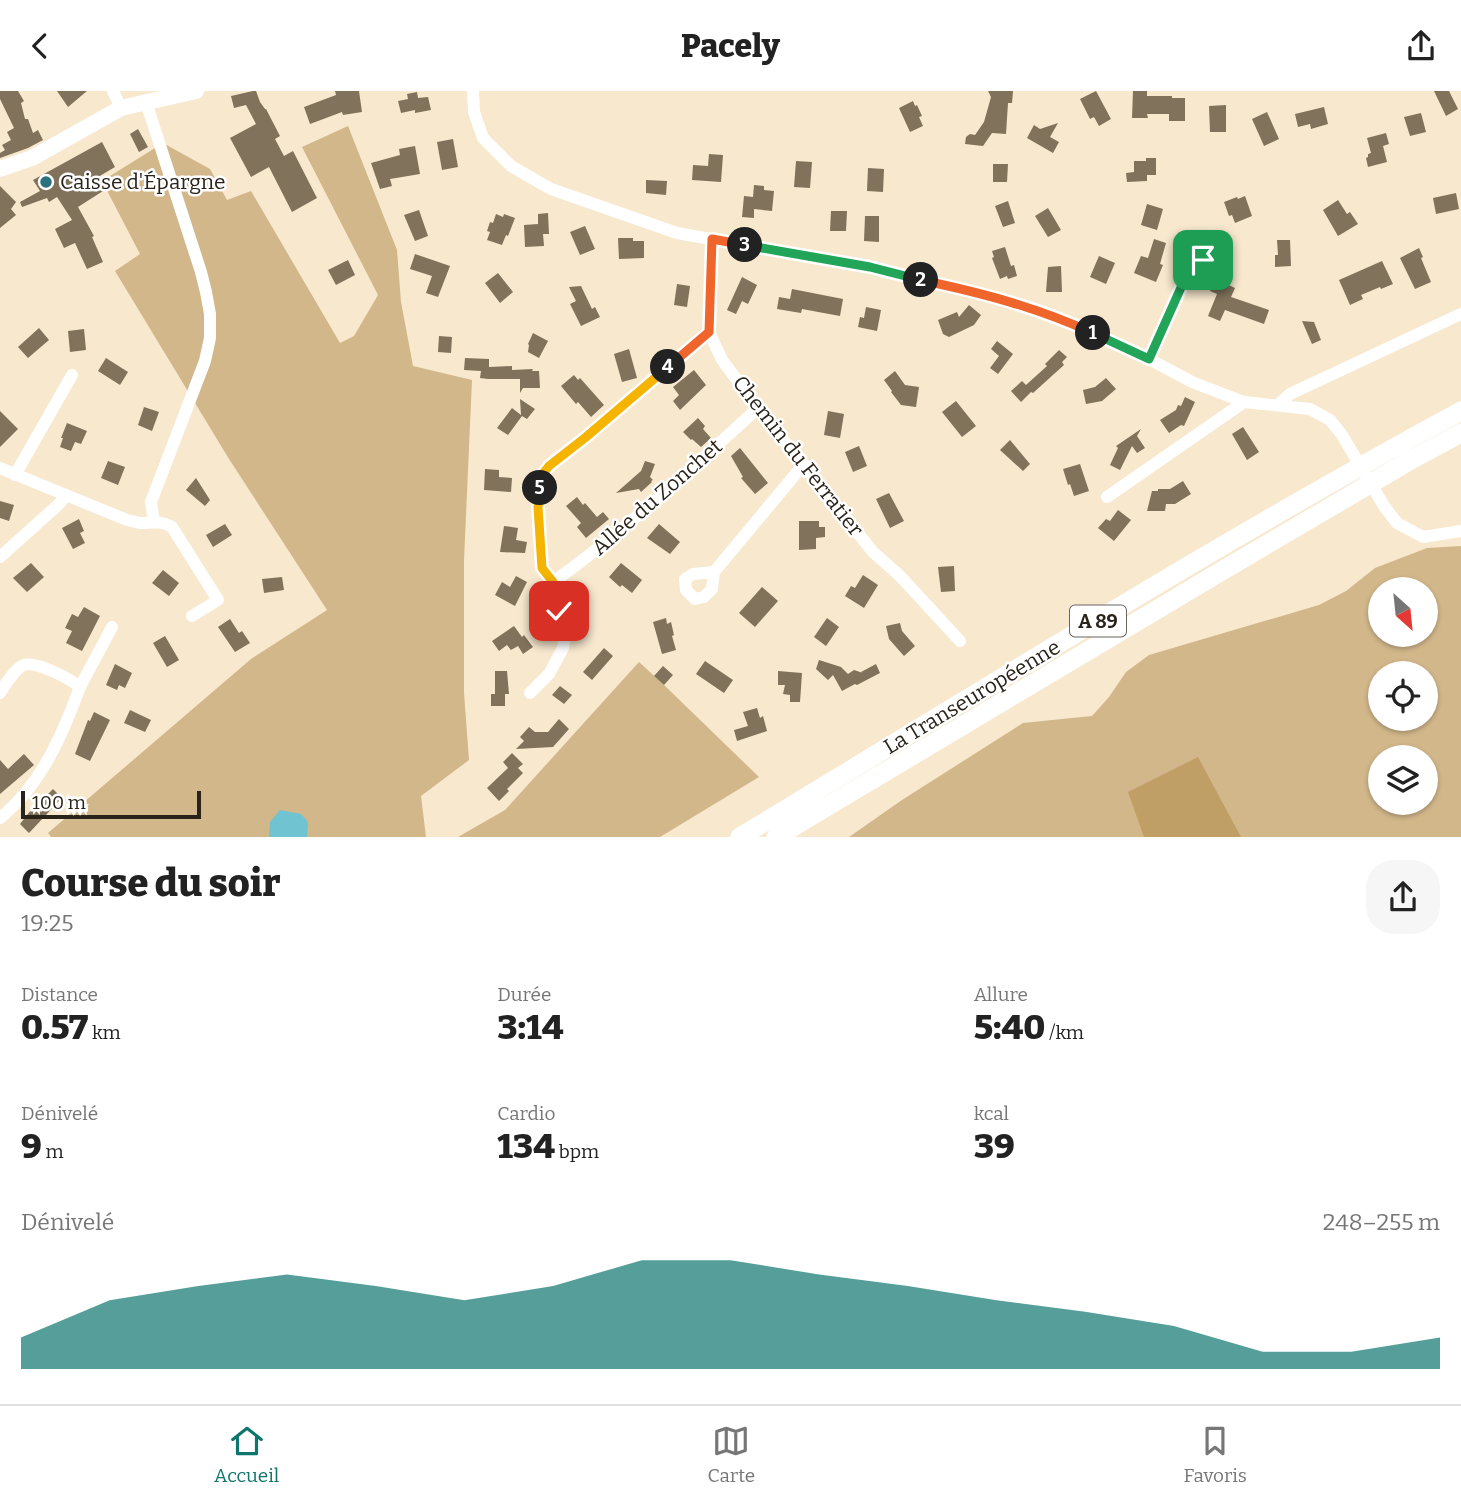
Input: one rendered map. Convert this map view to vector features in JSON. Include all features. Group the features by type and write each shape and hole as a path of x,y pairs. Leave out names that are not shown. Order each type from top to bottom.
{"highway":[{"name":"La Transeuropéenne","path":"740,837 1213,552 1461,411"},
{"name":"La Transeuropéenne","path":"776,837 1225,569 1461,433"}],"main road":[{"path":"0,169 32,158 121,108 196,91"}],"street":[{"path":"113,91 121,108"},
{"path":"473,91 474,112 483,138 511,166 551,188 677,233 870,267 998,298 1044,312 1149,359 1192,382 1244,402 1310,409 1330,420 1342,435 1397,523 1423,537 1461,531"},
{"path":"146,102 201,272 210,314 210,338 205,361 150,502 154,521"},
{"name":"Chemin du Ferratier","path":"712,239 709,332 723,360 873,552 900,576 960,641"},
{"path":"1149,359 1192,263"},
{"path":"1278,405 1290,394 1461,314"},
{"path":"530,693 549,674 563,648 565,635 553,582 542,568 538,507 541,476 549,466 709,332"},
{"path":"15,475 72,375"},
{"path":"1107,497 1244,402"},
{"name":"Allée du Zonchet","path":"553,582 585,559 671,487 758,408"},
{"path":"714,572 804,464"},
{"path":"0,468 127,520 140,523 164,522 172,527 218,600 192,616"},
{"path":"0,557 59,505 66,495"},
{"path":"0,818 36,781 55,745 77,685 112,627"},
{"path":"0,693 16,670 27,663 37,664 77,685"}],"shaded area":[{"path":"348,126 397,250 401,302 413,366 472,380 464,560 464,693 469,760 421,796 426,837 51,837 48,833 251,659 327,610 229,459 115,271 140,254 102,181 163,143 210,169 227,200 251,191 340,343 354,336 378,295 302,147"},
{"path":"1461,546 1461,837 849,837 1023,723 1092,716 1126,672 1149,655 1319,605 1346,591 1375,568 1427,548"},
{"path":"639,662 759,777 660,837 458,837 505,810"},
{"path":"1198,757 1241,837 1144,837 1128,792"}],"water":[{"path":"280,810 301,814 308,822 307,837 269,837 270,822"}],"building":[{"path":"0,91 18,91 24,101 21,103 25,119 28,119 33,133 38,130 43,140 0,158 0,153 5,150 2,145 11,140 7,132 14,128 0,99"},
{"path":"57,91 87,91 68,107"},
{"path":"256,91 280,136 275,139 284,156 293,151 317,198 292,212 269,167 251,177 230,138 256,124 246,105 234,108 231,96"},
{"path":"335,91 359,91 362,112 343,115 342,112 310,124 304,107 336,95"},
{"path":"988,91 1013,91 1012,103 1008,103 1006,134 992,133 983,146 965,144 966,137 975,135 984,122 991,97"},
{"path":"1096,91 1111,119 1099,126 1094,117 1090,119 1080,99"},
{"path":"1133,91 1147,91 1147,96 1185,98 1185,121 1169,121 1169,114 1147,114 1148,118 1132,118"},
{"path":"1434,91 1449,91 1458,109 1446,116"},
{"path":"417,92 418,98 428,97 431,110 401,113 398,101 408,99 407,94"},
{"path":"913,101 922,116 919,117 923,126 910,132 899,108"},
{"path":"1226,105 1226,132 1210,132 1209,106"},
{"path":"1324,107 1328,124 1311,129 1310,124 1298,127 1295,114"},
{"path":"1267,112 1279,139 1264,146 1252,119"},
{"path":"1421,113 1426,132 1410,136 1404,117"},
{"path":"1058,123 1050,137 1059,142 1053,153 1027,138 1034,125 1040,129"},
{"path":"138,129 148,147 139,152 130,134"},
{"path":"1386,133 1389,144 1383,146 1387,162 1368,167 1366,158 1371,153 1367,138"},
{"path":"453,139 458,167 442,170 437,142"},
{"path":"102,142 115,167 98,177 103,191 78,207 94,236 92,237 103,262 87,269 75,243 64,248 55,229 72,220 57,197 49,202 47,198 22,207 20,202 40,191 33,180"},
{"path":"415,146 420,174 390,179 392,186 380,189 371,163 400,155 399,149"},
{"path":"709,154 723,155 721,182 692,180 693,165 708,166"},
{"path":"1146,158 1156,158 1156,175 1147,175 1147,181 1127,182 1126,173 1134,172 1134,161 1146,161"},
{"path":"796,161 812,162 810,188 794,187"},
{"path":"993,164 1008,164 1007,182 993,182"},
{"path":"868,168 884,169 883,192 867,191"},
{"path":"646,180 667,181 666,195 646,193"},
{"path":"754,185 774,191 772,211 754,209 754,218 742,217 744,196 753,197"},
{"path":"0,186 16,202 11,209 16,215 0,228"},
{"path":"1456,193 1459,209 1436,214 1433,198"},
{"path":"1245,196 1252,216 1235,223 1224,202"},
{"path":"1338,200 1358,224 1338,236 1323,210"},
{"path":"1008,201 1015,223 1003,227 995,206"},
{"path":"1147,204 1163,209 1157,230 1141,225"},
{"path":"1048,208 1061,230 1048,237 1035,216"},
{"path":"419,210 428,236 415,241 404,215"},
{"path":"831,211 847,211 846,231 830,231"},
{"path":"548,213 549,234 543,234 544,246 525,247 524,225 538,224 538,214"},
{"path":"496,214 515,218 502,245 487,240 490,222 493,223"},
{"path":"865,216 879,216 879,242 864,241"},
{"path":"585,226 595,249 580,255 570,232"},
{"path":"618,238 644,241 644,258 619,259"},
{"path":"1154,239 1166,243 1160,264 1163,265 1156,282 1134,273 1141,256 1148,258"},
{"path":"1277,240 1290,240 1291,266 1275,267 1275,255 1278,255"},
{"path":"1005,247 1017,276 1000,279 992,251"},
{"path":"1419,248 1431,282 1415,289 1400,258"},
{"path":"415,254 450,266 438,297 426,293 432,276 410,269"},
{"path":"1099,256 1115,263 1106,284 1090,277"},
{"path":"348,260 355,275 336,285 328,270"},
{"path":"1382,261 1393,284 1361,295 1363,299 1350,305 1339,280"},
{"path":"1061,266 1062,292 1046,292 1048,267"},
{"path":"498,273 513,292 500,303 485,283"},
{"path":"742,277 757,285 748,304 742,301 736,314 727,310"},
{"path":"1216,279 1235,288 1231,297 1269,310 1264,324 1225,310 1220,321 1208,316 1217,294 1210,291"},
{"path":"677,284 690,286 687,307 674,305"},
{"path":"581,286 592,309 595,307 600,317 581,326 570,304 576,301 569,287"},
{"path":"792,289 843,299 840,316 802,309 801,313 777,309 779,297 790,299"},
{"path":"969,305 981,315 974,325 949,337 943,334 938,320 957,312 959,317"},
{"path":"866,307 881,310 877,331 858,327 860,317 864,318"},
{"path":"1302,321 1314,322 1321,340 1312,344"},
{"path":"39,328 49,340 28,358 18,347"},
{"path":"84,329 86,350 70,352 68,331"},
{"path":"533,333 548,341 539,358 528,352"},
{"path":"439,336 452,337 451,353 438,352"},
{"path":"997,341 1013,354 998,374 990,368 999,356 991,349"},
{"path":"629,349 637,378 622,382 614,354"},
{"path":"1059,350 1067,357 1062,362 1064,365 1021,402 1011,391 1022,381 1026,385 1047,366 1045,364"},
{"path":"106,358 128,372 120,385 98,371"},
{"path":"465,358 489,359 489,367 512,366 512,370 539,371 540,388 523,388 520,393 520,379 480,378 481,371 464,370"},
{"path":"694,370 706,385 680,410 673,401 679,395 673,387"},
{"path":"895,371 905,385 919,387 916,407 901,405 884,380"},
{"path":"574,375 578,380 580,378 604,405 591,417 561,386"},
{"path":"1106,378 1116,389 1102,401 1086,404 1083,390 1095,387"},
{"path":"1185,397 1195,402 1184,426 1181,425 1169,433 1160,420 1176,410 1178,405 1181,406"},
{"path":"520,399 535,409 527,419 522,416 508,435 497,428 512,408 521,415"},
{"path":"956,401 976,426 962,437 942,412"},
{"path":"144,407 159,412 152,431 138,425"},
{"path":"0,411 18,429 0,447"},
{"path":"828,411 844,414 840,438 824,435"},
{"path":"698,418 711,438 701,447 683,432"},
{"path":"67,423 87,431 81,444 75,442 71,451 60,447"},
{"path":"1243,427 1259,452 1247,460 1232,434"},
{"path":"1141,429 1137,436 1145,448 1137,453 1132,446 1120,470 1110,465 1118,448 1116,446"},
{"path":"1010,440 1030,464 1023,471 1000,450"},
{"path":"859,446 867,466 853,472 845,452"},
{"path":"740,448 768,483 755,494 741,478 743,477 731,456"},
{"path":"108,461 125,467 118,485 101,478"},
{"path":"645,461 655,464 650,477 652,482 641,492 639,489 616,493 641,471"},
{"path":"1080,464 1089,491 1074,496 1063,469"},
{"path":"485,469 499,470 499,477 512,478 511,492 484,490"},
{"path":"196,478 210,500 205,506 186,490"},
{"path":"1183,481 1191,494 1175,504 1166,504 1165,511 1147,511 1152,491 1170,489"},
{"path":"889,493 904,521 890,528 876,499"},
{"path":"577,497 597,517 603,512 609,519 586,538 577,527 581,523 566,506"},
{"path":"0,501 14,505 9,521 0,518"},
{"path":"1118,510 1131,520 1114,541 1098,528 1106,519 1110,521"},
{"path":"79,519 84,531 80,533 85,543 73,549 62,528"},
{"path":"799,521 819,521 819,527 825,527 825,537 816,538 816,549 799,550"},
{"path":"225,524 232,535 213,547 206,535"},
{"path":"659,524 680,542 670,554 647,538"},
{"path":"504,526 518,528 516,540 527,542 525,553 500,552"},
{"path":"31,563 44,577 27,592 13,578"},
{"path":"621,563 642,580 632,593 609,577"},
{"path":"954,566 955,591 941,592 938,567"},
{"path":"163,570 179,583 169,596 152,583"},
{"path":"863,575 878,585 864,608 845,596 851,586 855,588"},
{"path":"516,576 527,582 515,606 495,595 502,582 510,587"},
{"path":"282,577 284,590 264,593 262,579"},
{"path":"762,587 778,601 755,627 739,613"},
{"path":"84,607 100,616 82,651 66,643 72,631 65,628 72,614 78,617"},
{"path":"666,618 667,624 671,622 676,650 662,654 653,622"},
{"path":"827,618 839,627 826,646 814,637"},
{"path":"230,619 250,643 235,652 218,627"},
{"path":"900,623 902,631 915,646 904,656 889,639 886,626"},
{"path":"514,626 533,647 523,654 518,646 511,650 507,645 499,651 492,641"},
{"path":"165,636 179,660 167,667 153,643"},
{"path":"604,648 613,656 592,680 583,672"},
{"path":"819,660 841,667 848,674 854,670 863,673 861,672 876,664 880,673 842,691 833,675 828,680 816,669"},
{"path":"705,661 733,680 724,693 696,674"},
{"path":"115,664 132,673 125,688 119,685 117,690 106,685"},
{"path":"663,666 673,675 664,685 654,676"},
{"path":"495,671 507,671 509,694 505,694 505,706 491,706 491,694 495,694"},
{"path":"778,671 802,673 800,702 790,702 790,695 783,694 785,685 778,685"},
{"path":"560,686 572,695 564,704 552,695"},
{"path":"757,708 760,718 763,716 767,731 737,741 734,730 748,726 743,712"},
{"path":"130,710 151,720 145,732 124,723"},
{"path":"94,712 110,720 90,761 75,754 88,720 90,721"},
{"path":"559,719 569,729 553,747 516,749 524,741 520,737 529,727 535,732 548,732"},
{"path":"512,753 523,764 518,768 523,773 499,801 487,788 508,768 503,762"},
{"path":"24,754 34,765 0,794 0,760 8,769"},
{"path":"53,789 62,798 29,833 20,824 39,800"}],"place":[{"name":"Caisse d'Épargne","path":"46,182"}],"route":[{"path":"559,611 553,582 542,568 538,507 541,476 549,466 709,332 712,239 870,267 998,298 1044,312 1149,359 1192,263 1203,260"}]}
